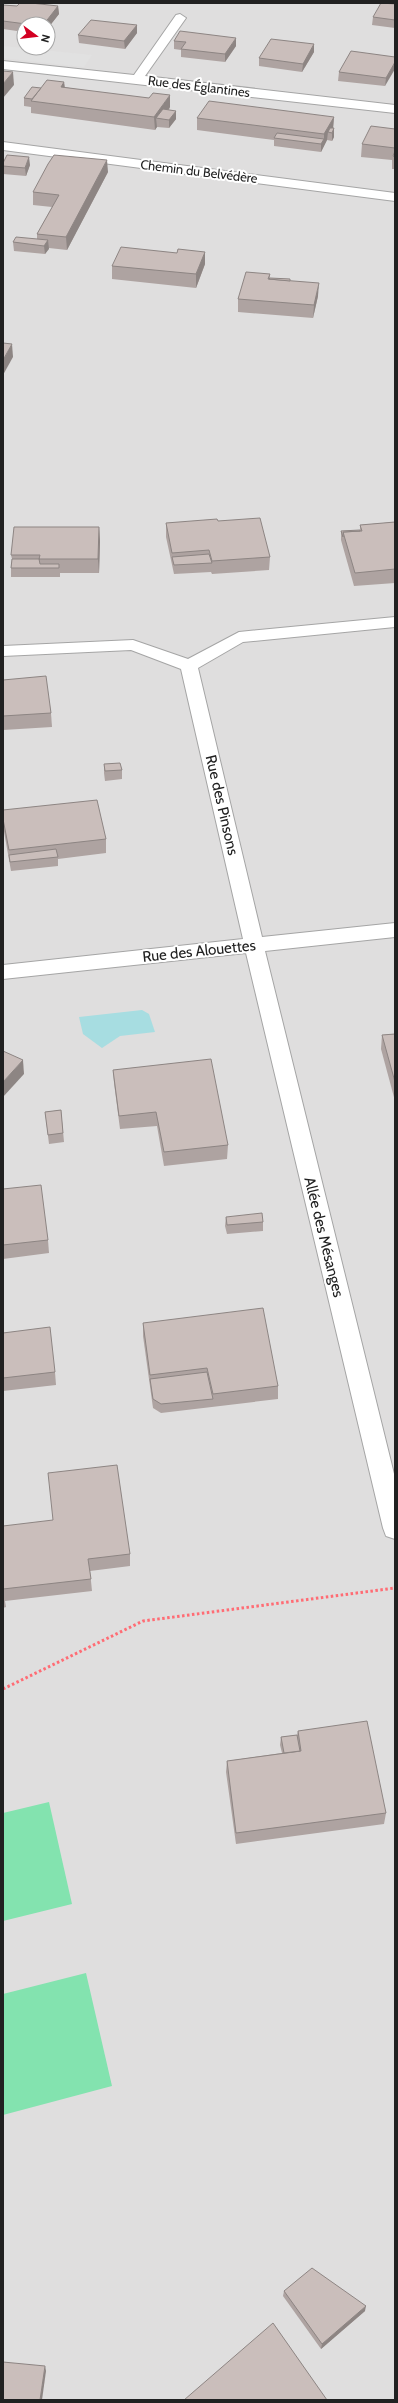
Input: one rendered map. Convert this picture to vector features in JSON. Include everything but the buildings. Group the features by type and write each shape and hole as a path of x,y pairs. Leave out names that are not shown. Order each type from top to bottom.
{"street":[{"path":"137,79 180,18"},
{"name":"Rue des Églantines","path":"3,65 395,109"},
{"name":"Chemin du Belvédère","path":"3,146 395,197"},
{"path":"3,651 133,645 189,666 239,637 395,622"},
{"name":"Rue des Pinsons","path":"189,666 254,945"},
{"name":"Rue des Alouettes","path":"3,972 395,930"},
{"name":"Allée des Mésanges","path":"254,945 395,1528"}],"path":[{"path":"3,1689 143,1621 395,1588"}],"shaded area":[{"path":"3,3 395,3 395,2400 3,2400"},
{"path":"3,46 16,47 16,56 56,56 56,51 92,55 84,67 3,58"}],"green space":[{"path":"49,1802 72,1904 3,1921 3,1813"},
{"path":"86,1973 112,2086 3,2115 3,1994"}],"water":[{"path":"142,1010 149,1014 155,1032 120,1036 102,1048 83,1034 79,1017"}]}
